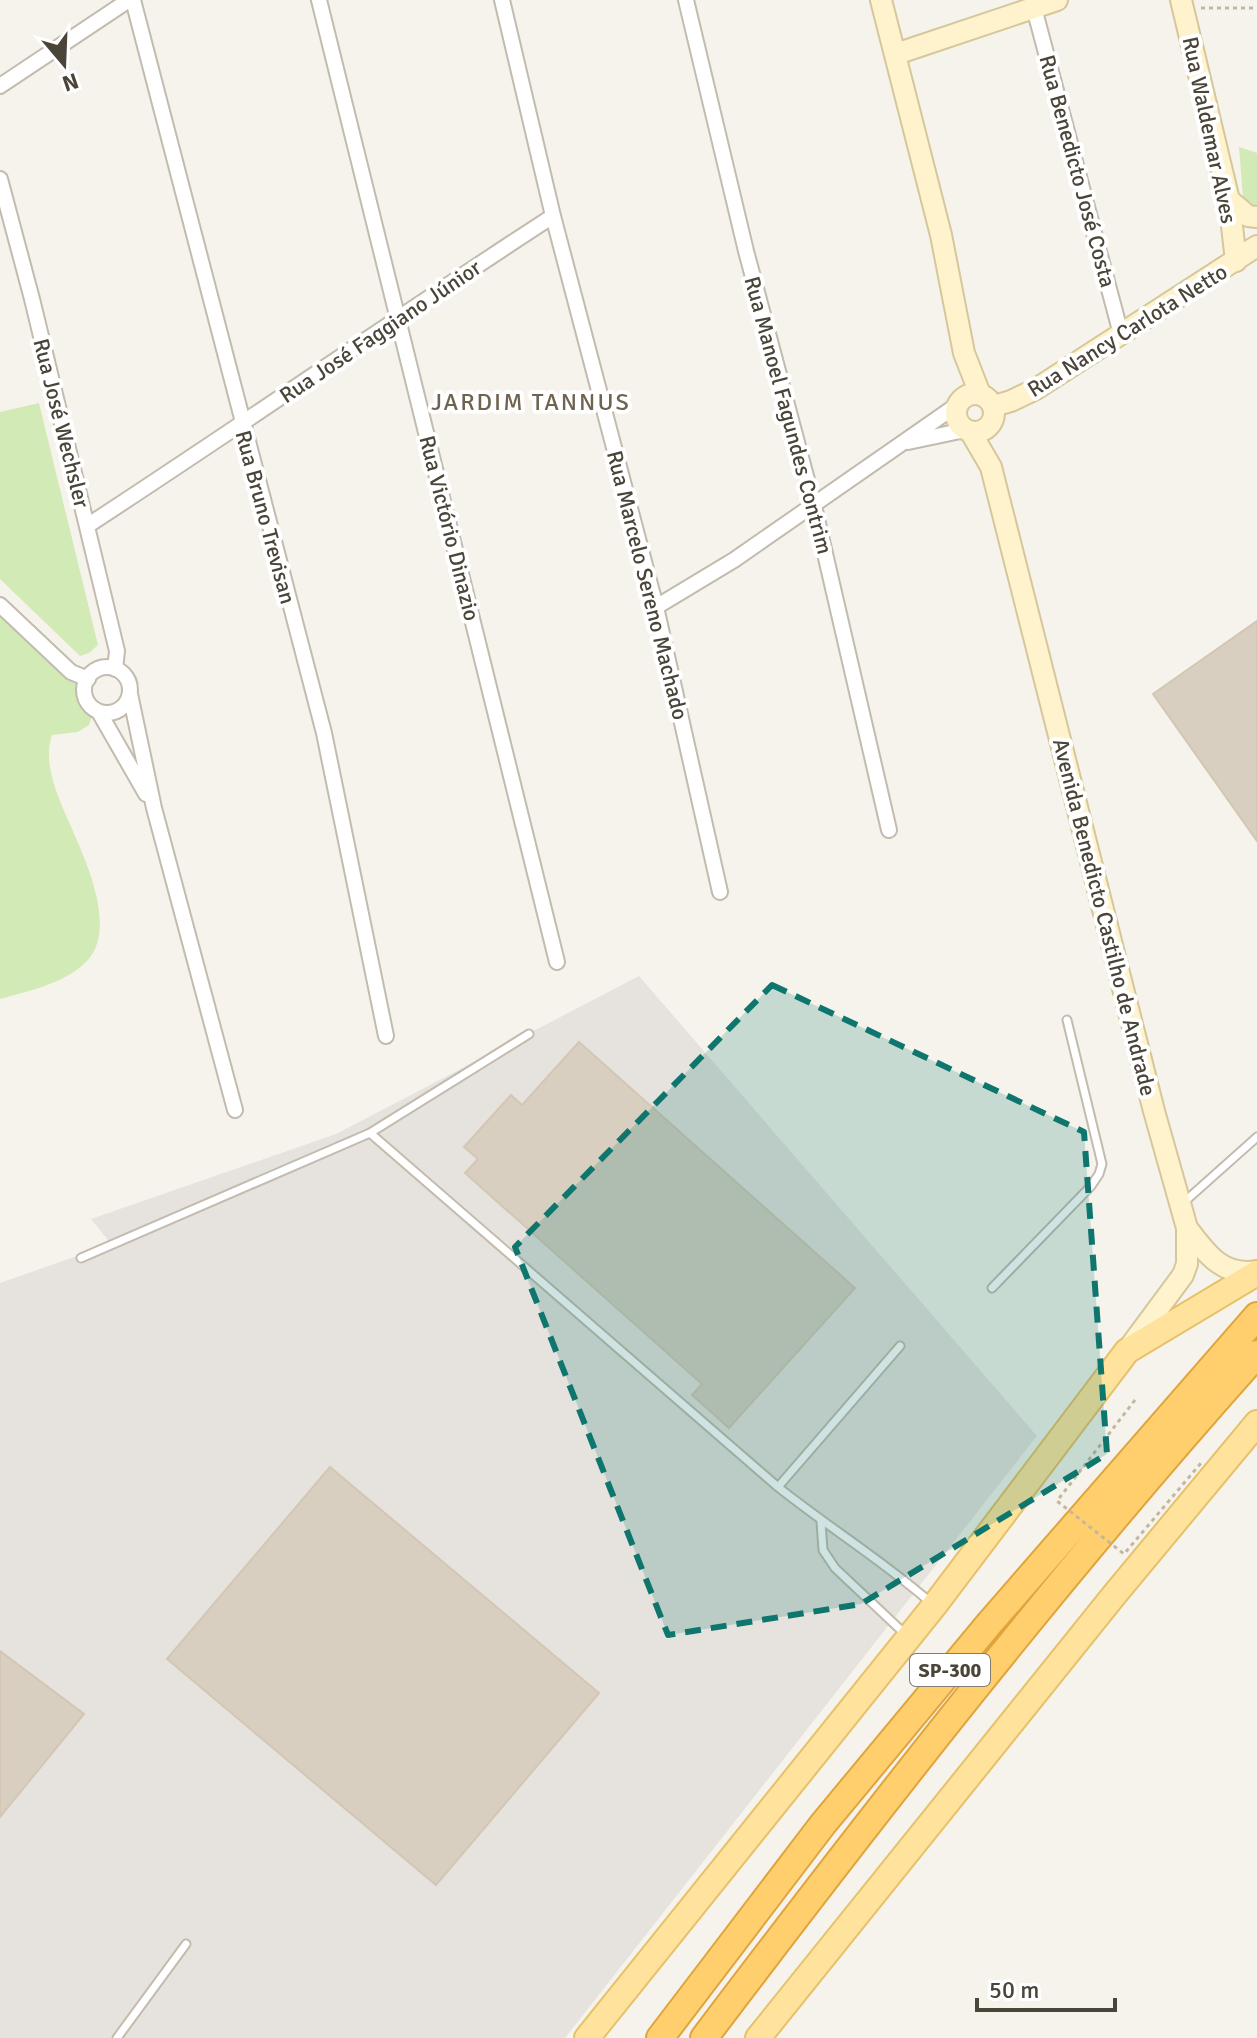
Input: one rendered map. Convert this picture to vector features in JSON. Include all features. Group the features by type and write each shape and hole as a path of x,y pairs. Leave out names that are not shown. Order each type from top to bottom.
{"highway":[{"name":"SP-300","path":"660,2038 823,1824 968,1648 1257,1316"},
{"name":"SP-300","path":"704,2038 847,1849 1010,1645 1133,1495 1257,1354"}],"main road":[{"name":"Avenida Benedicto Castilho de Andrade","path":"881,0 941,235 991,467 1154,1111 1187,1228 1187,1264 1183,1275 1127,1351"},
{"path":"896,54 1057,0"},
{"name":"Rua Waldemar Alves","path":"1182,4 1229,200 1236,261"},
{"path":"1229,200 1248,216 1257,217"},
{"name":"Rua Nancy Carlota Netto","path":"968,431 984,430 977,405 1036,389 1257,246"},
{"name":"Avenida Benedicto Castilho de Andrade","path":"977,405 955,414 958,423 968,431 991,467"},
{"path":"1187,1228 1219,1266 1235,1272 1257,1272"},
{"path":"587,2038 909,1638 1127,1351 1235,1289 1257,1272"},
{"path":"758,2038 1115,1594 1257,1423"}],"street":[{"path":"0,86 131,0"},
{"name":"Rua Bruno Trevisan","path":"131,0 324,733 386,1036"},
{"name":"Rua Victório Dinazio","path":"319,0 557,962"},
{"name":"Rua Marcelo Sereno Machado","path":"502,0 553,216 656,607 720,892"},
{"name":"Rua Manoel Fagundes Contrim","path":"686,0 746,251 814,506 889,830"},
{"name":"Rua Benedicto José Costa","path":"1034,8 1121,334"},
{"name":"Rua José Wechsler","path":"0,179 117,651 115,669"},
{"name":"Rua José Faggiano Júnior","path":"87,526 553,216"},
{"path":"656,607 734,560 904,443 977,405"},
{"path":"904,443 968,431"},
{"path":"0,605 71,672 88,679"},
{"path":"154,808 99,712 87,702 85,686 100,669 115,669 127,679 154,808 235,1110"},
{"path":"99,712 122,708 130,694"}],"lane":[{"path":"992,1288 1091,1186 1102,1164 1067,1020"},
{"path":"81,1258 370,1133 529,1034"},
{"path":"370,1133 778,1487 821,1522 893,1570 934,1606"},
{"path":"1181,1204 1257,1137"},
{"path":"778,1487 900,1346"},
{"path":"821,1522 823,1550 835,1568 909,1638"},
{"path":"117,2038 186,1944"}],"path":[{"path":"1182,4 1257,8"},
{"path":"1135,1400 1057,1501 1124,1554 1201,1463"}],"highlighted area":[{"path":"772,985 1084,1132 1107,1454 861,1604 668,1635 515,1247"}],"shaded area":[{"path":"639,976 1037,1436 565,2038 0,2038 0,1283 111,1244 91,1219 336,1134"}],"green space":[{"path":"1239,147 1257,153 1257,207 1243,197"},
{"path":"39,403 98,645 80,656 0,579 0,412"},
{"path":"0,606 69,669 82,683 94,706 89,725 78,732 52,735 49,753 56,789 94,886 100,929 96,948 76,970 45,986 0,999"}],"building":[{"path":"1257,621 1257,841 1153,694"},
{"path":"579,1042 855,1288 729,1428 692,1395 702,1384 465,1173 478,1159 464,1147 511,1095 522,1105"},
{"path":"330,1467 599,1693 436,1885 167,1659"},
{"path":"0,1651 84,1714 0,1817"}],"district":[{"name":"JARDIM TANNUS","path":"531,402"}]}
